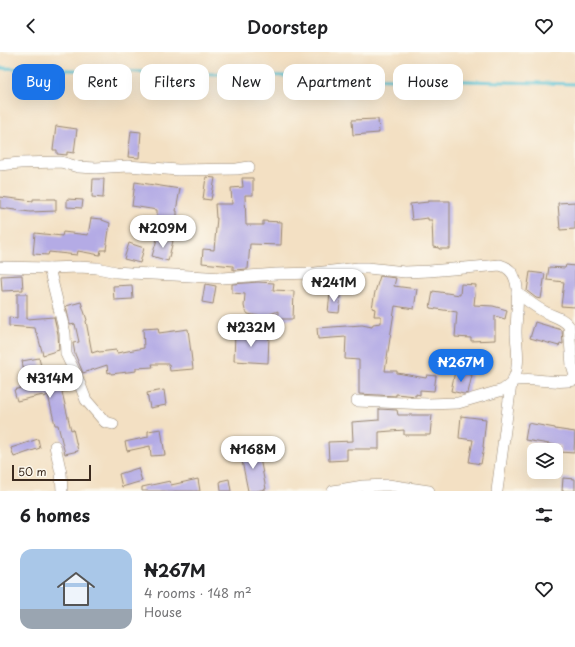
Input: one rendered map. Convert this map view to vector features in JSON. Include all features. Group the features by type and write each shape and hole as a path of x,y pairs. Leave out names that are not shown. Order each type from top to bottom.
{"street":[{"path":"0,165 61,162 78,167 96,168 128,166 178,170 238,169 249,167"},
{"path":"0,267 78,267 97,268 116,272 223,278 315,273 358,268 405,272 500,265 508,268 516,279 516,333 518,366 512,382 497,491"},
{"path":"49,268 65,333 66,354 86,400 105,422 113,424"},
{"path":"517,293 533,305 566,321 569,326 572,366 575,376"},
{"path":"561,318 575,319"},
{"path":"357,401 428,404 458,403 503,390 512,382 535,380 554,382 575,380"},
{"path":"55,446 61,473 62,491"},
{"path":"333,491 363,486 388,485 429,491"}],"building":[{"path":"378,119 379,133 353,135 352,120"},
{"path":"56,126 77,129 74,153 67,152 67,155 57,154 57,150 53,150"},
{"path":"131,131 141,132 139,158 128,157"},
{"path":"206,177 215,178 211,200 203,199"},
{"path":"242,178 253,178 253,195 245,195 246,225 263,225 263,221 282,222 281,245 250,244 248,269 233,270 233,266 202,263 203,249 214,250 217,218 215,204 232,204 231,188 243,187"},
{"path":"93,179 104,179 103,198 92,197"},
{"path":"135,182 180,189 176,211 177,221 157,220 157,210 132,206"},
{"path":"0,197 33,201 33,199 56,199 56,211 30,212 0,208"},
{"path":"67,199 83,200 82,208 67,207"},
{"path":"428,201 450,201 450,249 439,249 433,247 432,220 428,220 428,218 412,220 410,204"},
{"path":"575,202 575,229 560,230 558,203"},
{"path":"91,218 102,219 110,223 106,250 101,250 100,255 78,251 77,255 49,252 48,255 33,254 35,233 62,236 63,232 88,235"},
{"path":"158,236 173,241 168,261 152,256"},
{"path":"129,243 144,248 140,263 124,259"},
{"path":"566,265 575,266 575,307 561,306 564,282 547,280 549,267 565,268"},
{"path":"530,272 545,274 541,299 536,298 527,291"},
{"path":"22,275 23,290 2,291 1,276"},
{"path":"380,276 396,278 394,286 417,289 414,309 395,306 385,371 397,371 397,373 426,378 427,375 436,376 434,391 420,390 420,395 416,394 416,396 396,394 396,396 359,394 359,360 345,359 346,337 318,339 317,328 362,325 372,327 373,324 381,323 381,316 374,316 375,309 372,308"},
{"path":"258,282 274,283 273,290 294,291 293,319 278,319 278,311 263,317 248,314 244,306 245,294 232,293 232,284"},
{"path":"205,284 216,286 213,304 202,302"},
{"path":"461,284 476,285 474,305 493,306 507,310 505,319 495,316 495,340 471,341 471,338 455,337 457,312 430,308 433,291 460,295"},
{"path":"132,285 133,299 114,300 113,286"},
{"path":"330,293 341,294 339,313 328,312"},
{"path":"17,294 27,294 27,319 54,317 58,334 59,350 43,355 35,328 9,326 9,317 17,318"},
{"path":"81,302 87,320 92,353 98,351 116,350 117,353 144,348 143,329 158,328 159,333 188,329 193,369 170,371 169,364 152,364 153,367 136,368 136,371 111,374 111,372 108,373 107,365 83,373 75,354 73,343 79,342 75,324 70,325 66,306"},
{"path":"535,322 562,330 563,344 560,343 559,346 530,338"},
{"path":"235,332 249,332 249,336 269,337 268,363 234,361"},
{"path":"39,358 45,383 69,376 71,380 73,389 62,392 71,430 73,429 78,451 65,454 58,425 55,425 48,395 44,397 43,395 17,401 14,390 27,386 22,361"},
{"path":"455,371 472,375 468,393 464,394 451,391"},
{"path":"164,390 166,405 150,408 147,393"},
{"path":"379,409 397,410 398,415 432,415 430,435 404,435 404,430 379,432 379,449 347,449 347,460 329,461 328,442 353,441 352,422 379,420"},
{"path":"461,416 486,419 481,464 469,462 473,440 459,438"},
{"path":"528,423 575,432 574,453 563,452 563,443 543,443 525,440"},
{"path":"161,429 165,455 151,456 150,446 127,451 125,442 148,437 148,431"},
{"path":"38,439 40,448 14,457 11,448"},
{"path":"258,448 266,489 248,491 240,451"},
{"path":"138,468 142,481 122,487 119,474"},
{"path":"563,478 575,479 575,491 562,491"},
{"path":"198,479 200,491 142,491 142,487 170,481 171,485"},
{"path":"229,479 231,491 221,491 220,481"}],"waterway":[{"path":"0,68 575,84"}]}
